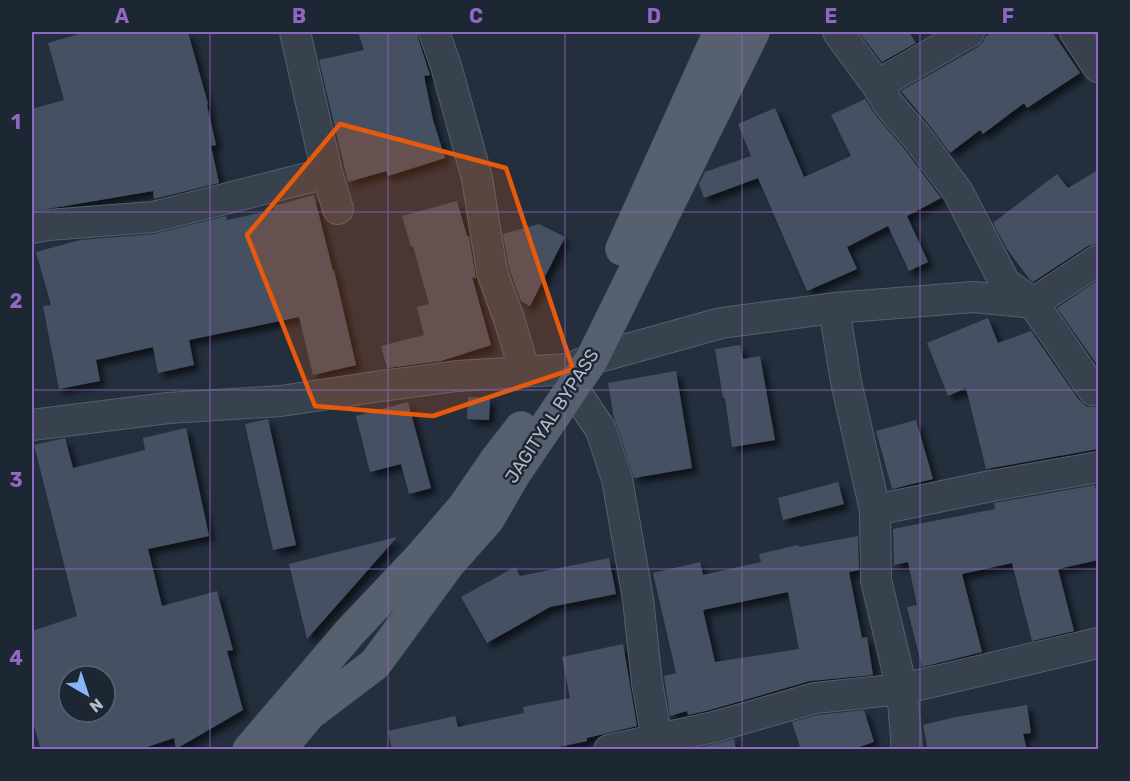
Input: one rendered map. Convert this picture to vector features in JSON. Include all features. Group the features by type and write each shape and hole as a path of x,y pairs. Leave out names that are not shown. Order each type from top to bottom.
{"main road":[{"name":"JAGITYAL BYPASS","path":"249,750 350,632 464,507 497,459 578,372 720,32"},
{"name":"JAGITYAL BYPASS","path":"279,750 309,714 375,664 449,563 488,519 578,372 753,32"}],"street":[{"path":"295,32 327,173 338,209"},
{"path":"434,32 446,66 477,178 492,272 525,372"},
{"path":"838,32 889,105 916,136 958,192 1005,283 1033,303 1093,390"},
{"path":"877,85 969,32"},
{"path":"1075,32 1098,67"},
{"path":"32,228 153,217 327,173"},
{"path":"32,425 168,408 281,401 457,376 578,372 721,323 834,309 974,297 1033,303 1098,260"},
{"path":"834,309 846,382 875,510 876,580 902,689 907,750"},
{"path":"578,372 602,430 616,479 638,599 647,683 657,739"},
{"path":"875,510 1098,467"},
{"path":"609,750 714,727 815,698 902,689 1098,643"}],"highlighted area":[{"path":"340,124 506,168 573,369 433,416 315,406 247,235"}],"building":[{"path":"86,32 188,32 208,104 216,145 211,146 219,183 154,199 153,191 32,211 32,109 64,100 48,43"},
{"path":"358,32 417,32 430,75 424,76 433,120 445,158 388,176 386,171 348,182 319,60 364,50"},
{"path":"859,32 909,32 916,43 882,62"},
{"path":"994,32 1052,32 1080,73 1027,108 1024,103 983,134 980,130 950,153 901,91 978,47 985,37"},
{"path":"865,99 941,198 907,216 928,262 909,271 888,226 847,247 857,269 807,291 758,178 704,198 699,184 705,172 751,156 738,124 775,108 804,177 851,156 831,115"},
{"path":"1098,170 1098,243 1088,246 1033,282 1007,249 993,223 1057,174 1068,188"},
{"path":"314,195 356,365 313,375 299,317 189,340 194,365 158,373 153,347 96,360 100,381 59,389 43,306 51,305 36,252 80,240 154,234 226,216 227,220 274,210 273,206"},
{"path":"457,201 467,236 469,236 476,279 472,277 491,345 441,361 387,368 381,346 424,335 417,307 429,304 402,216"},
{"path":"539,224 565,237 530,306 521,301 509,268 503,234"},
{"path":"1098,280 1098,366 1057,308"},
{"path":"988,318 998,343 1031,331 1079,400 1086,406 1096,407 1098,449 986,469 966,388 948,396 927,343"},
{"path":"740,345 743,359 760,356 775,440 732,447 715,349"},
{"path":"676,371 692,468 634,478 614,419 608,383"},
{"path":"468,397 490,398 489,420 467,419"},
{"path":"408,402 431,488 409,494 401,464 370,472 356,416"},
{"path":"268,419 296,545 273,550 245,424"},
{"path":"916,420 933,479 892,489 876,431"},
{"path":"186,428 209,536 148,549 162,606 217,591 233,650 227,651 243,710 176,749 174,738 138,750 41,750 32,719 32,631 77,616 34,445 65,438 73,468 145,450 143,438"},
{"path":"838,482 844,504 783,520 778,498"},
{"path":"1095,485 1098,500 1098,560 1058,569 1074,631 1032,641 1012,563 962,574 982,652 922,667 907,607 917,605 908,562 894,565 893,529 995,509 994,503"},
{"path":"858,536 859,570 849,572 862,638 867,637 873,675 810,681 710,710 688,715 687,711 670,716 664,676 676,673 653,573 700,562 703,575 761,562 759,554 798,545 799,547","holes":["788,592 799,649 715,662 703,610"]},
{"path":"397,537 307,639 289,564"},
{"path":"609,558 616,594 550,607 487,643 461,597 515,567 520,576"},
{"path":"623,644 637,726 587,738 587,741 545,750 392,750 388,731 455,716 458,727 524,713 523,707 570,698 562,657"},
{"path":"1027,705 1031,733 1023,734 1027,750 928,750 923,725"},
{"path":"864,710 874,742 850,750 801,750 792,722 818,715"},
{"path":"734,739 736,750 695,750 695,749"}]}
